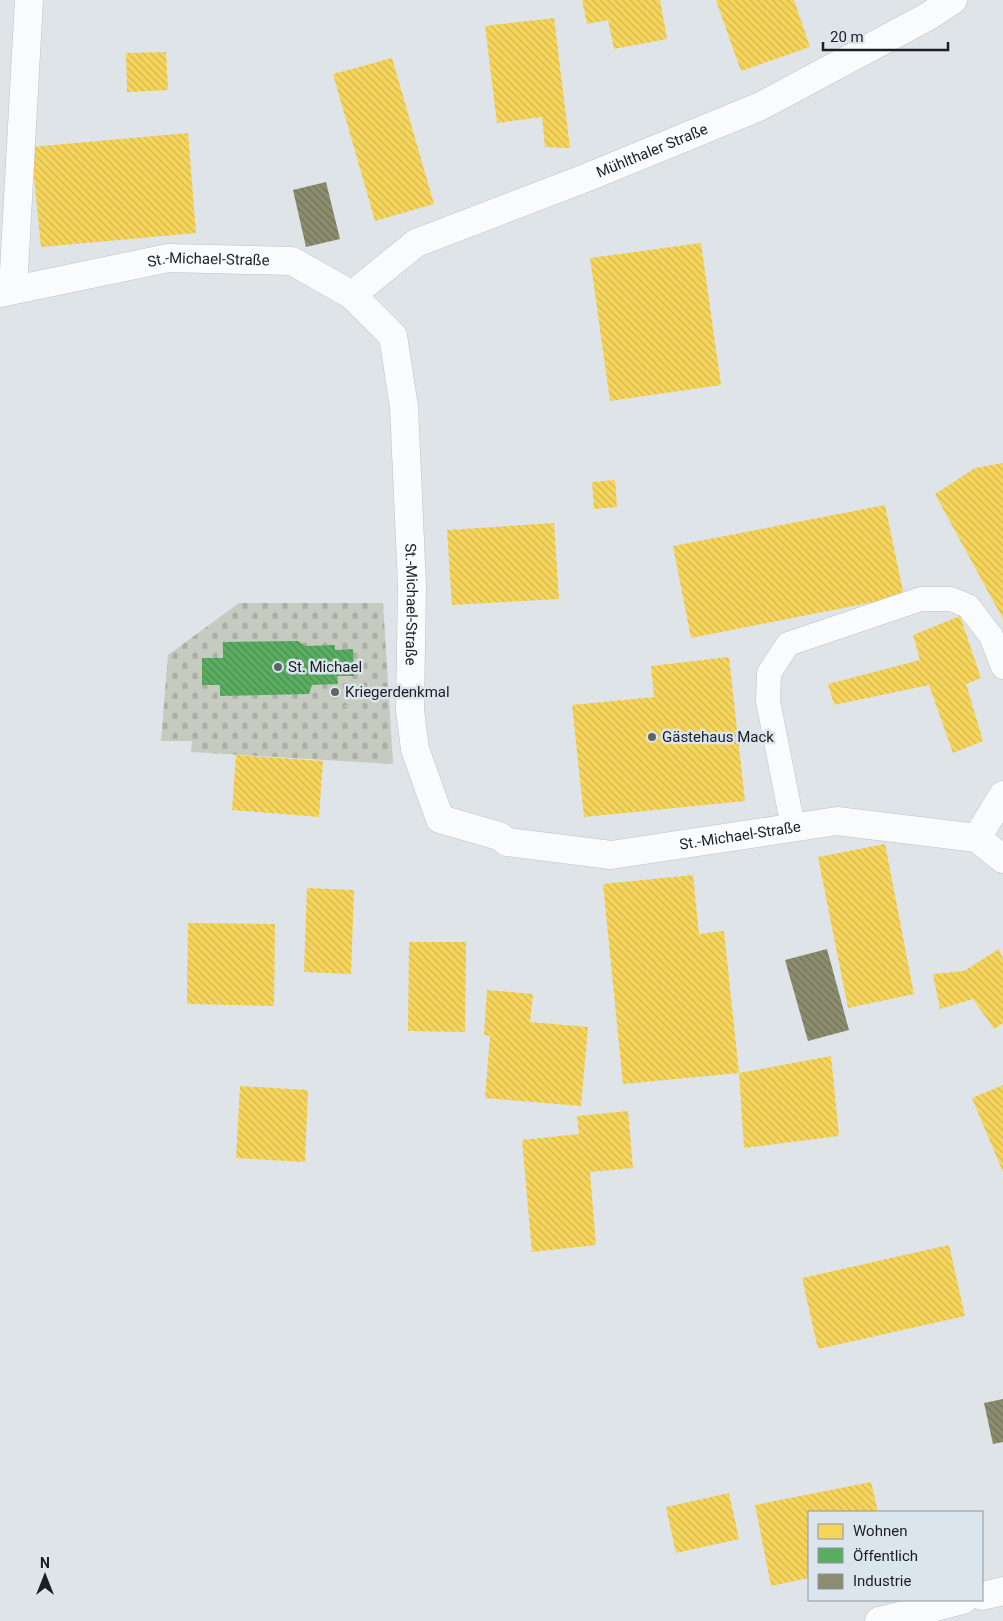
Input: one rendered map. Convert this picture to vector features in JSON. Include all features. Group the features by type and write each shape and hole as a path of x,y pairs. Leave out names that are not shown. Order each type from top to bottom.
{"street":[{"name":"St.-Michael-Straße","path":"29,0 7,291 168,258 292,261 352,295 393,336 404,407 412,584 410,710 415,749 440,819 499,836 507,842 611,855 838,821 977,838"},
{"name":"Mühlthaler Straße","path":"352,295 416,243 588,177 762,106 927,18 953,0"},
{"path":"1003,795 977,838 1003,859"},
{"path":"983,1596 1003,1591"},
{"path":"879,1621 948,1609"}],"lane":[{"path":"793,827 768,701 769,673 788,644 921,599 951,599 968,606 991,636 1003,667"}],"path":[{"path":"346,676 346,710 410,710"}],"green space":[{"path":"239,603 383,603 393,764 191,752 192,741 161,741 168,655"}],"building: Wohnen":[{"path":"582,0 660,0 667,39 614,49 608,20 587,24"},
{"path":"716,0 794,0 810,47 741,71"},
{"path":"554,18 570,148 545,147 542,117 497,123 485,26"},
{"path":"166,52 168,90 127,92 126,53"},
{"path":"392,58 434,204 375,221 333,74"},
{"path":"188,133 196,233 41,247 31,147"},
{"path":"701,243 721,385 610,401 590,258"},
{"path":"1003,463 1003,619 935,494 975,468"},
{"path":"615,480 617,507 594,509 592,482"},
{"path":"885,505 904,596 691,638 673,546"},
{"path":"554,523 559,599 452,605 447,530"},
{"path":"960,616 981,678 966,684 983,741 953,753 929,685 834,705 828,684 920,660 913,635"},
{"path":"729,657 745,801 584,817 572,705 654,697 651,666"},
{"path":"236,755 323,761 319,817 232,810"},
{"path":"885,844 914,994 848,1008 818,857"},
{"path":"693,875 699,934 724,931 739,1073 623,1084 603,884"},
{"path":"307,888 354,890 351,974 304,972"},
{"path":"188,923 275,924 274,1006 187,1004"},
{"path":"409,942 466,942 465,1032 408,1031"},
{"path":"999,949 1003,959 1003,1023 994,1029 973,999 940,1009 933,974 964,971"},
{"path":"487,990 533,994 530,1022 588,1027 581,1106 485,1098 490,1036 484,1035"},
{"path":"831,1056 839,1136 744,1148 739,1073"},
{"path":"1003,1085 1003,1172 972,1098"},
{"path":"240,1086 308,1090 305,1162 236,1158"},
{"path":"628,1111 633,1168 590,1172 596,1245 532,1252 522,1140 579,1134 577,1116"},
{"path":"949,1245 965,1316 818,1349 802,1278"},
{"path":"871,1482 878,1511 808,1511 808,1578 771,1586 755,1505"},
{"path":"729,1493 739,1539 676,1553 666,1507"}],"building: Öffentlich":[{"name":"St. Michael","path":"298,641 306,646 335,645 335,650 353,649 354,676 337,676 338,684 312,685 309,694 220,696 220,685 202,685 202,658 223,658 223,642"}],"building: Industrie":[{"path":"326,182 340,239 306,247 293,190"},
{"path":"827,949 849,1030 808,1041 785,960"},
{"path":"1003,1399 1003,1442 993,1444 984,1403"}],"place":[{"name":"St. Michael","path":"278,667"},
{"name":"Kriegerdenkmal","path":"335,692"},
{"name":"Gästehaus Mack","path":"652,737"}]}
